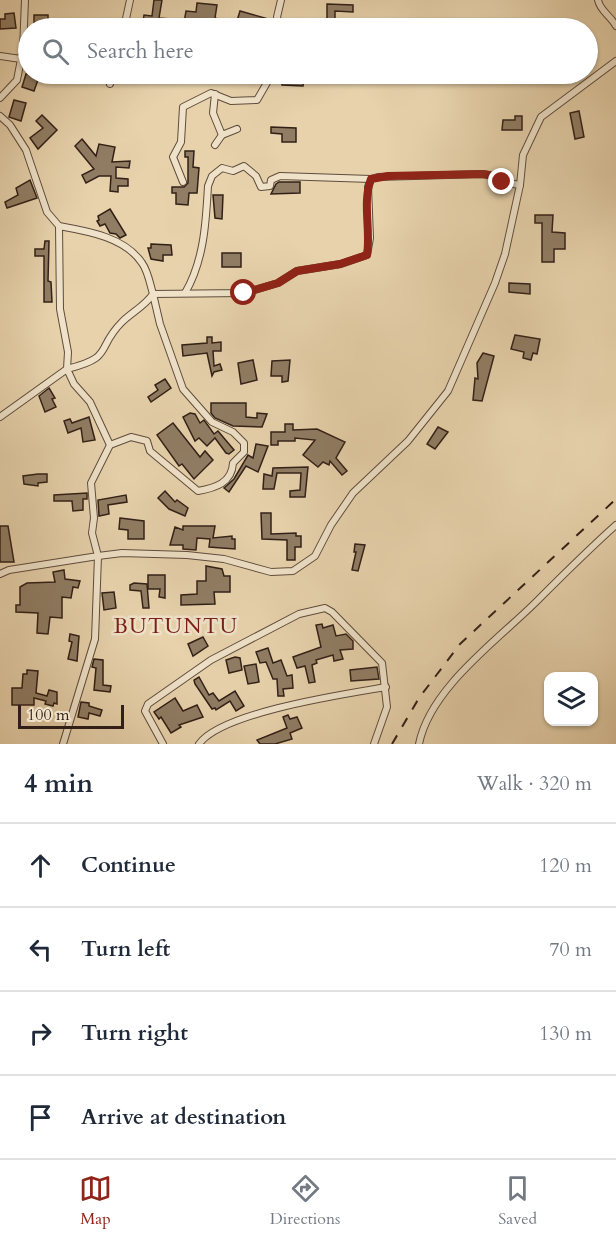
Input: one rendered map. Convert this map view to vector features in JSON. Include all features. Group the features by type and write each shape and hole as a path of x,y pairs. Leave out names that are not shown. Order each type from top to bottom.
{"street":[{"path":"24,18 25,0"},
{"path":"126,18 130,0"},
{"path":"277,18 281,0"},
{"path":"598,0 600,7 611,15 616,26"},
{"path":"0,56 18,59"},
{"path":"598,74 616,61"},
{"path":"0,98 17,80 18,75"},
{"path":"183,182 173,157 181,142 183,107 211,93 231,101 257,100 266,84"},
{"path":"0,574 9,570 98,556 152,554 215,558 271,572 293,570 315,556 331,525 353,493 408,441 448,391 505,255 520,185 523,155 541,117 585,84"},
{"path":"215,94 213,113 222,135"},
{"path":"0,116 10,125 26,150 47,212 59,226 84,231 125,245 142,263 183,389 212,422 233,432 244,443 244,452 233,463 233,471 226,481 216,488 198,491 150,451 147,441 131,437 110,445 91,483 94,518 92,533 98,556 95,639 63,744"},
{"path":"215,145 222,135 237,129"},
{"path":"186,293 198,266 208,186 212,176 222,168 233,171 244,166 256,176 261,187 270,186 271,180 280,177 371,179 388,176 483,174 495,176 509,184 520,185"},
{"path":"153,294 244,293 278,283 297,271 340,264 367,255 370,238 367,199 371,179"},
{"path":"59,226 60,309 68,352 67,369 74,384 90,402 110,445"},
{"path":"0,417 67,369 99,358 121,323 147,302 153,294"},
{"path":"419,744 421,731 430,716 474,660 616,525"},
{"path":"163,744 145,711 148,704 211,660 299,614 318,608 332,612 382,663 387,707 374,744"},
{"path":"199,744 204,738 241,720 291,705 386,687"}],"building":[{"path":"154,0 162,0 159,18 144,18 144,15 152,16"},
{"path":"197,3 217,5 215,18 185,18 186,11 196,12"},
{"path":"327,4 353,5 353,12 335,11 335,18 327,18"},
{"path":"240,11 265,18 238,18"},
{"path":"14,13 16,28 0,29 0,19 5,19 5,14"},
{"path":"34,15 48,15 48,18 34,18"},
{"path":"23,84 36,84 34,91 22,87"},
{"path":"282,84 303,84 303,86"},
{"path":"14,100 26,103 21,121 9,117"},
{"path":"579,111 584,137 575,139 570,113"},
{"path":"42,115 57,130 38,149 30,138 43,128 36,121"},
{"path":"515,116 522,116 522,130 502,130 503,120 515,120"},
{"path":"271,127 296,128 296,142 282,142 282,134 271,133"},
{"path":"82,139 96,156 99,144 115,147 112,162 130,161 129,168 116,167 116,178 128,179 128,186 118,186 118,192 110,191 111,176 99,176 86,183 82,175 94,169 75,146"},
{"path":"185,151 194,151 193,167 199,168 197,193 189,193 188,205 176,204 176,193 172,193 172,187 184,187 188,183 188,157 185,157"},
{"path":"30,180 37,198 7,208 5,202 18,195 16,188"},
{"path":"279,182 300,182 300,193 271,194"},
{"path":"213,195 223,195 222,219 215,218"},
{"path":"110,209 126,235 120,238 110,233 105,224 100,226 97,221 98,216"},
{"path":"535,215 553,215 552,232 565,233 565,249 554,249 554,262 542,262 542,223 535,223"},
{"path":"45,241 49,241 48,281 51,282 52,302 44,302 44,256 35,256 35,249 44,249"},
{"path":"151,244 171,245 172,255 163,255 163,261 151,259 148,248 151,248"},
{"path":"222,253 241,253 241,267 222,267"},
{"path":"509,283 530,284 530,294 509,292"},
{"path":"515,335 540,339 537,354 533,353 531,360 523,358 524,352 511,349"},
{"path":"207,337 212,337 212,343 221,342 221,351 213,351 214,366 220,364 222,370 214,372 212,376 207,353 183,356 182,345 207,343"},
{"path":"483,353 494,356 482,401 473,400 475,378 478,379 477,363"},
{"path":"253,360 257,380 241,384 238,363"},
{"path":"290,360 288,381 282,382 282,376 271,376 272,361"},
{"path":"165,379 171,388 151,402 148,397 158,390 155,385"},
{"path":"49,388 55,398 52,399 56,407 45,412 39,396"},
{"path":"211,403 246,403 246,417 257,418 257,413 267,414 262,427 233,426 215,418 211,413"},
{"path":"190,413 195,414 200,423 204,420 214,434 218,431 234,450 229,454 226,453 215,438 207,446 199,438 195,441 183,417"},
{"path":"89,417 95,440 83,442 81,428 68,433 64,421 70,419 72,423"},
{"path":"173,423 200,457 205,451 213,460 194,479 182,464 179,466 157,435"},
{"path":"285,424 293,424 293,430 317,429 345,442 336,458 347,471 342,475 330,461 329,465 323,462 318,467 303,455 315,440 295,438 295,441 278,441 278,445 271,445 271,432 285,432"},
{"path":"438,427 448,432 435,449 427,444"},
{"path":"256,444 268,446 258,472 246,466 229,492 224,488 234,479 248,455 253,458"},
{"path":"308,467 305,497 290,497 290,491 300,490 301,473 277,473 274,489 263,489 264,474 272,476 273,468"},
{"path":"47,474 47,482 38,483 38,486 24,484 23,476"},
{"path":"165,491 175,502 177,500 188,508 185,516 169,509 158,498"},
{"path":"87,493 87,499 83,499 83,510 73,511 72,501 54,501 54,495"},
{"path":"126,495 127,502 108,505 109,514 99,516 98,500"},
{"path":"261,513 271,513 271,534 296,533 296,536 301,536 301,547 295,547 295,560 287,560 287,540 262,539"},
{"path":"120,518 144,521 144,539 128,539 128,530 119,529"},
{"path":"0,526 8,526 14,562 0,562"},
{"path":"183,526 215,526 213,538 232,536 232,539 235,539 235,549 209,547 210,539 197,538 196,550 183,549 183,545 170,545 175,527 183,530"},
{"path":"355,544 365,545 358,571 352,570 356,552 354,552"},
{"path":"206,566 222,569 224,576 230,576 230,592 214,592 215,604 181,605 181,595 197,594 197,581 206,581"},
{"path":"64,570 65,579 80,581 78,588 73,587 71,598 62,597 62,618 50,617 48,634 37,633 38,613 16,612 16,605 20,605 20,587 27,583 55,582 53,572"},
{"path":"148,575 165,575 165,598 159,597 160,589 148,589"},
{"path":"147,584 149,608 143,608 141,591 130,590 130,585"},
{"path":"114,592 116,608 104,610 102,593"},
{"path":"322,624 323,628 333,625 336,636 346,634 353,641 353,649 340,650 343,659 334,661 333,655 316,660 317,663 312,665 315,682 309,683 305,666 297,668 293,657 321,647 316,625"},
{"path":"70,634 79,636 77,661 68,659 72,642 69,641"},
{"path":"203,637 208,646 193,656 188,644"},
{"path":"268,648 273,663 281,660 287,676 292,675 293,688 283,689 284,696 278,696 277,679 273,679 266,662 260,663 256,652"},
{"path":"240,658 242,670 229,673 226,660"},
{"path":"94,659 103,660 103,685 111,686 110,692 94,690 96,668 92,667"},
{"path":"256,664 259,682 248,684 244,666"},
{"path":"377,667 379,679 351,681 350,670"},
{"path":"27,670 38,671 36,693 47,696 49,690 57,692 57,704 54,703 53,706 45,704 46,701 34,698 34,705 12,705 12,688 22,688 23,674 27,674"},
{"path":"199,677 209,695 213,693 219,701 235,691 244,706 236,711 230,701 216,710 212,709 195,684 194,680"},
{"path":"175,698 183,711 197,705 203,717 179,725 181,727 171,733 161,717 159,719 154,712"},
{"path":"81,702 89,703 89,706 102,710 100,716 89,713 88,719 78,717"},
{"path":"288,715 290,719 297,717 302,728 290,733 292,739 275,744 260,744 257,740 287,728 283,717"}],"railway":[{"path":"392,744 419,698 460,644 616,499"}],"district":[{"name":"BUTUNTU","path":"176,626"}],"route":[{"path":"244,293 278,283 297,271 340,264 367,255 370,238 367,199 371,179 388,176 483,174 495,176 502,182"}]}
